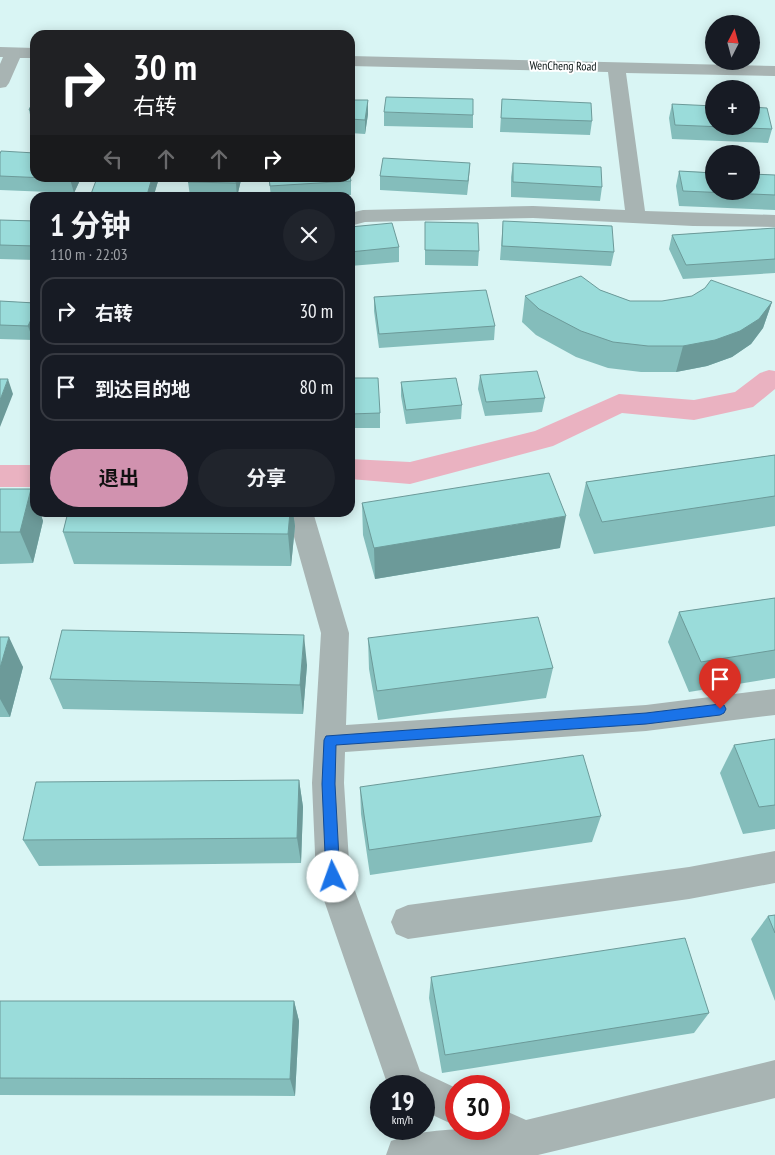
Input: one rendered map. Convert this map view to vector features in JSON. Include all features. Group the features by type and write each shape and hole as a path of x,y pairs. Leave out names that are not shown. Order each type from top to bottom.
{"street":[{"path":"0,83 7,52 30,53"},
{"name":"WenCheng Road","path":"355,61 775,71"},
{"path":"616,67 636,217"},
{"path":"355,218 363,216 533,212 636,217 775,220"},
{"path":"301,517 335,632 328,784 333,877 403,1075"},
{"path":"330,740 646,718 775,702"},
{"path":"408,922 688,883 775,867"},
{"path":"405,1155 775,1079"}],"building":[{"path":"386,97 473,99 473,115 384,112"},
{"path":"502,99 591,103 592,121 501,118"},
{"path":"355,100 368,100 365,120 355,119"},
{"path":"672,104 705,106 705,126 675,125"},
{"path":"760,108 767,108 772,129 760,129"},
{"path":"1,151 30,153 30,178 0,176"},
{"path":"383,158 470,163 468,181 380,176"},
{"path":"513,163 601,167 602,187 513,182"},
{"path":"679,171 705,172 705,192 683,191"},
{"path":"760,174 775,175 775,195 760,194"},
{"path":"96,182 151,182 148,192 92,192"},
{"path":"188,182 236,182 236,183"},
{"path":"270,182 335,182 270,186"},
{"path":"0,220 30,221 30,246 0,245"},
{"path":"503,221 612,226 614,252 502,246"},
{"path":"425,222 478,223 479,251 425,250"},
{"path":"392,223 399,247 355,251 355,227"},
{"path":"775,228 775,259 686,265 672,235"},
{"path":"581,276 600,290 630,301 662,301 692,296 705,288 711,280 772,302 759,319 740,331 715,340 683,346 648,346 613,342 581,331 539,309 525,296"},
{"path":"486,290 495,326 379,334 374,297"},
{"path":"0,301 30,303 30,322 28,326 0,325"},
{"path":"537,371 545,398 486,402 480,375"},
{"path":"355,378 378,378 380,413 355,414"},
{"path":"456,378 462,405 406,410 401,382"},
{"path":"0,379 8,379 0,400"},
{"path":"775,455 775,496 602,522 586,482"},
{"path":"549,473 566,516 374,548 362,503"},
{"path":"0,489 30,489 20,532 0,532"},
{"path":"67,517 290,517 288,534 63,532"},
{"path":"775,598 775,650 701,662 679,612"},
{"path":"538,617 553,668 377,691 368,638"},
{"path":"62,630 304,635 300,685 50,679"},
{"path":"0,637 9,637 0,668"},
{"path":"775,739 775,805 759,807 734,745"},
{"path":"583,755 601,816 369,850 360,787"},
{"path":"299,780 297,838 23,840 36,782"},
{"path":"775,915 775,933 768,916"},
{"path":"685,938 709,1013 445,1055 431,977"},
{"path":"0,1001 294,1001 290,1079 0,1078"}],"waterway":[{"path":"355,469 410,473 543,439 619,403 694,410 743,400 769,379 775,380"},
{"path":"0,476 30,476"}],"route":[{"path":"333,877 328,784 330,740 646,718 720,709"}]}
